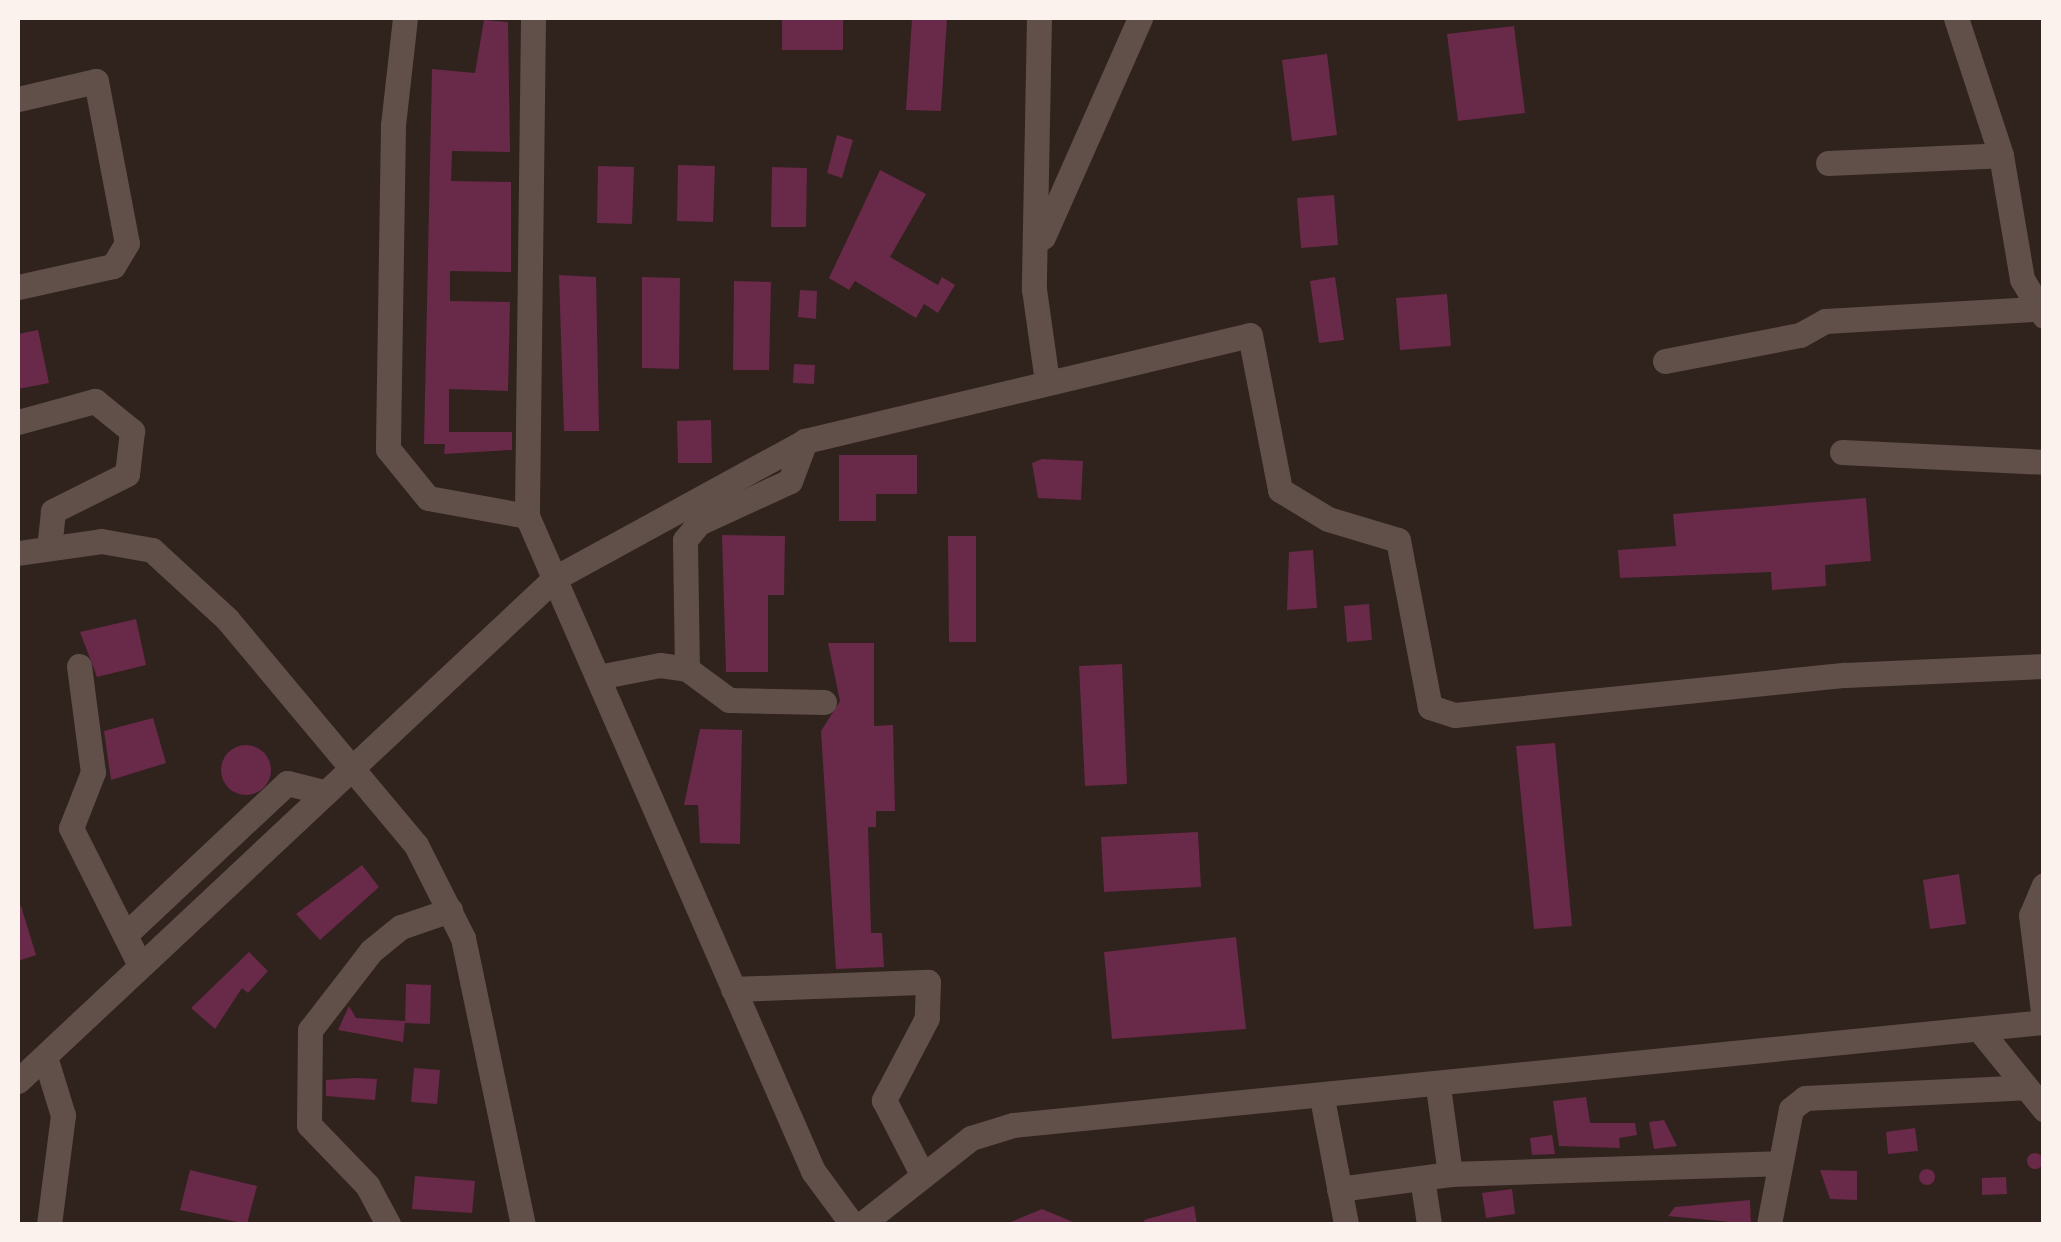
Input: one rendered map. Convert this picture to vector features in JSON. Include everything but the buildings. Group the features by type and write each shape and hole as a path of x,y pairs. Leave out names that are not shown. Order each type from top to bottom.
{"street":[{"path":"405,18 393,125 388,449 428,498 527,516"},
{"path":"532,18 527,516 813,1171 852,1224"},
{"path":"1038,18 1041,242 1034,290 1048,382"},
{"path":"1041,242 1140,18"},
{"path":"1665,361 1800,334 1825,321 2040,312 2022,279 2001,154 1956,18"},
{"path":"18,99 96,81 127,244 113,266 18,287"},
{"path":"1828,163 2001,154"},
{"path":"18,1081 322,792 556,578 805,441 1254,336 1280,490 1328,519 1398,540 1423,700 1454,716 1845,674 2044,666"},
{"path":"18,422 95,402 132,430 127,474 54,510 48,547"},
{"path":"687,670 685,540 699,523 790,481 805,441"},
{"path":"1842,452 2044,462"},
{"path":"18,553 48,547 129,542 152,550 227,619 354,763 416,845 450,910 523,1224"},
{"path":"79,666 93,772 71,828 140,965"},
{"path":"598,677 687,670 729,700 824,702"},
{"path":"125,935 286,782 322,792"},
{"path":"862,1224 971,1138 1013,1125 1983,1034 2044,1022 2032,915 2044,885"},
{"path":"388,1224 367,1185 309,1124 310,1030 371,951 402,926 450,910"},
{"path":"733,988 928,982 928,1018 884,1100 923,1176"},
{"path":"1983,1034 2044,1108"},
{"path":"45,1056 63,1115 49,1224"},
{"path":"1438,1087 1450,1174"},
{"path":"1769,1224 1777,1164 1791,1110 1805,1098 2026,1087"},
{"path":"1322,1098 1346,1224"},
{"path":"1339,1189 1450,1174 1777,1164"},
{"path":"1422,1178 1429,1224"}]}
